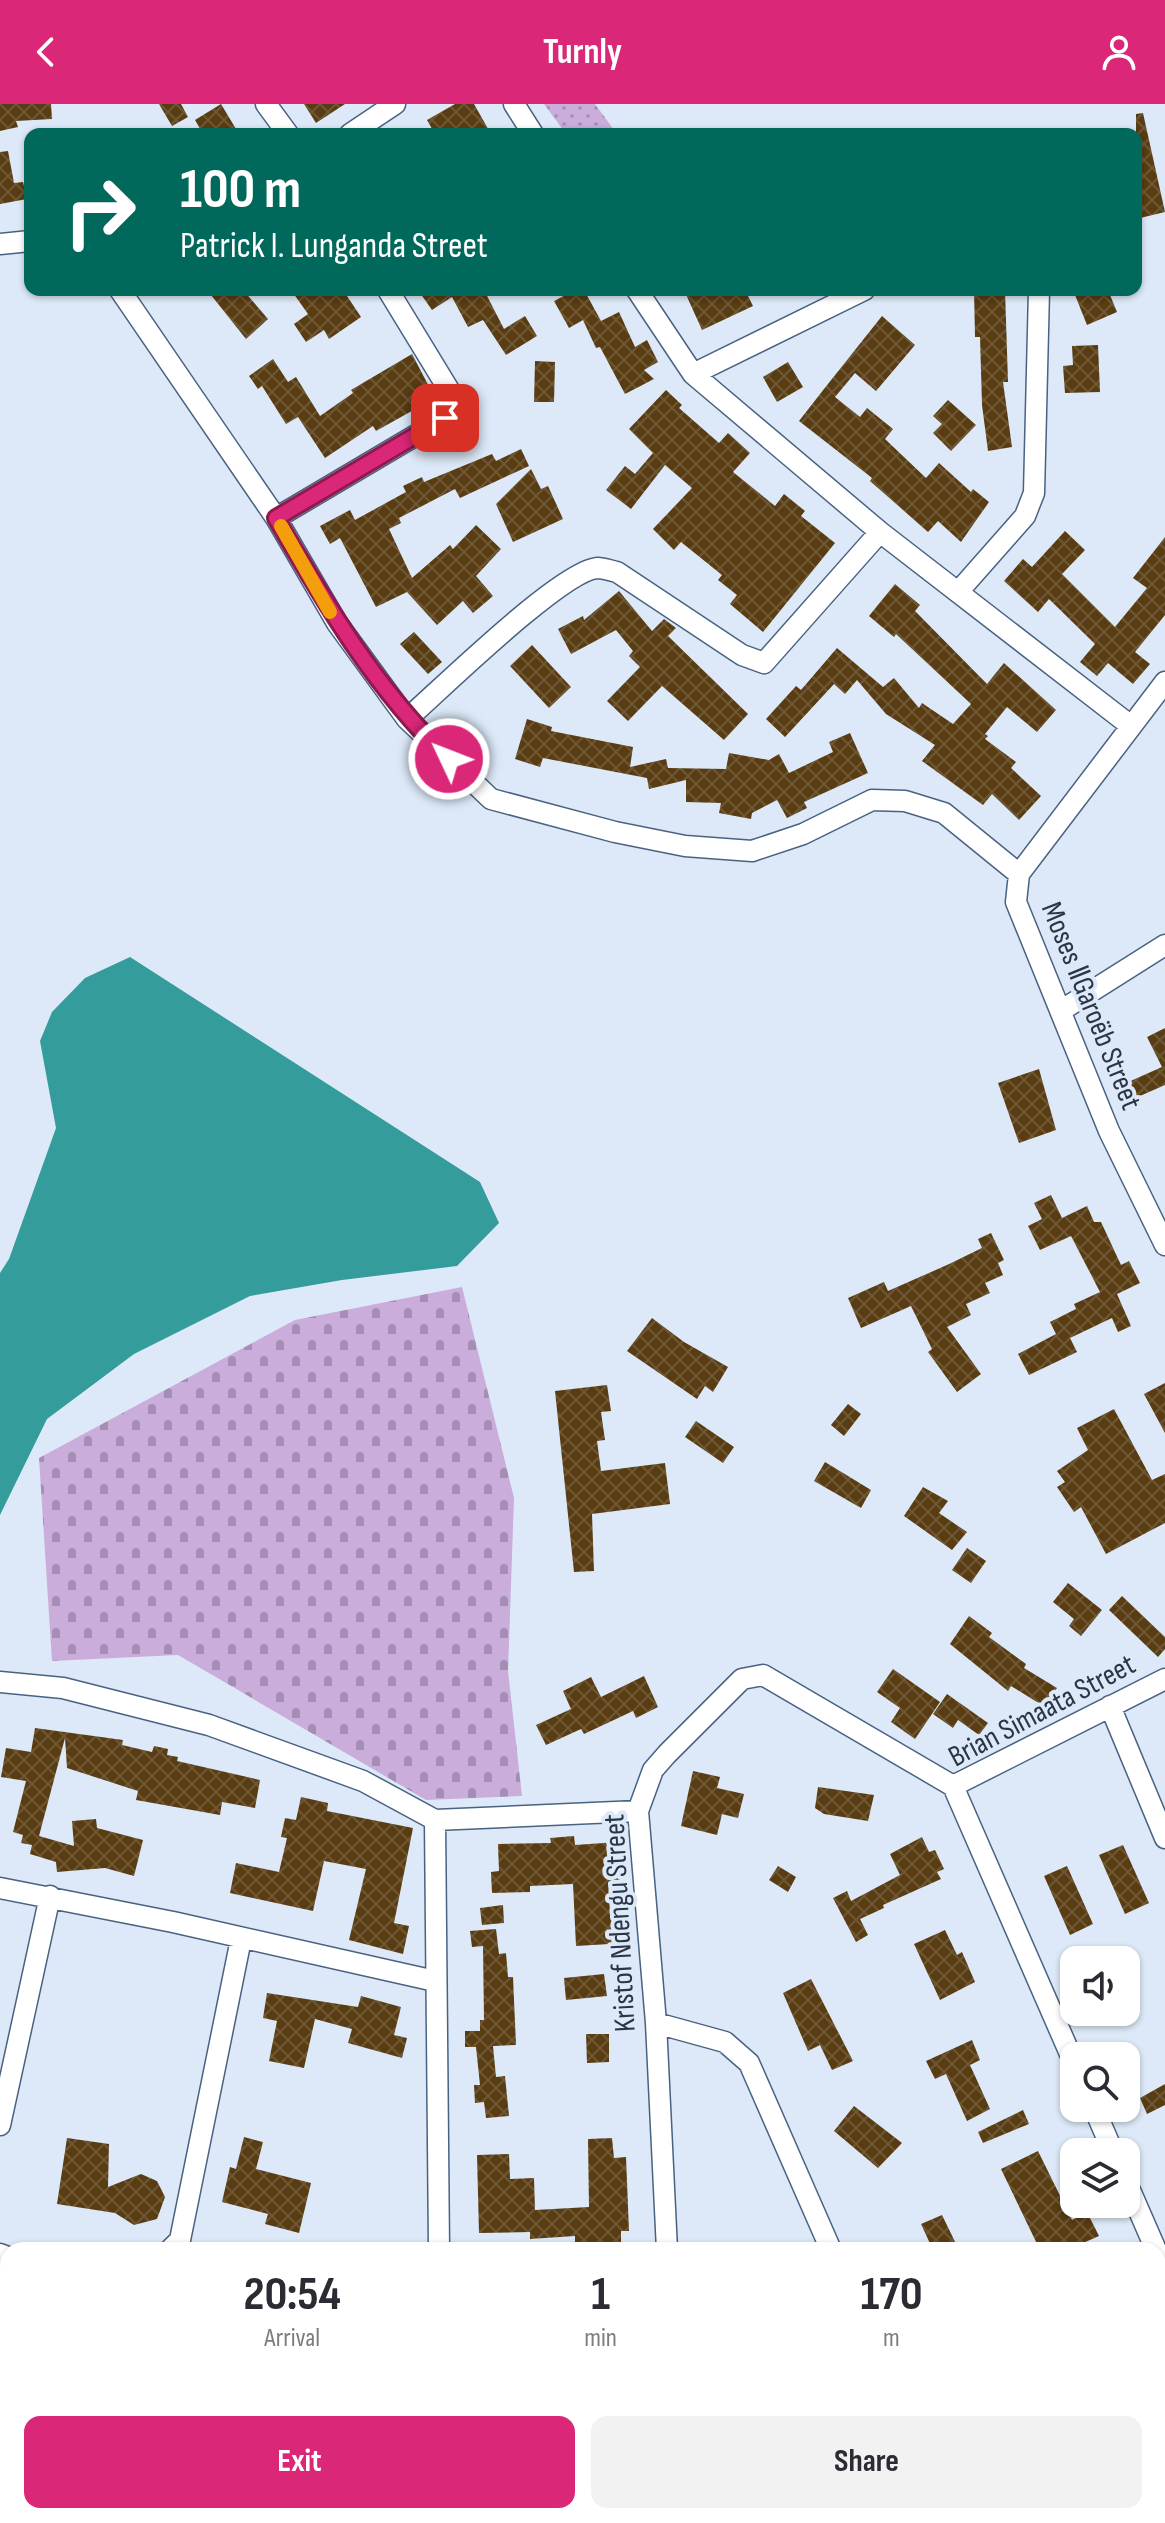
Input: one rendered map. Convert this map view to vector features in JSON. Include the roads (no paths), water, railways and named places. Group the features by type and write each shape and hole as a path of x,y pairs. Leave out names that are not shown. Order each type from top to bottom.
{"street":[{"path":"266,104 284,128"},
{"path":"359,128 395,104"},
{"path":"514,104 529,128"},
{"path":"0,244 24,242"},
{"path":"124,296 276,518 337,623 407,719 491,799 685,846 752,851 803,834 872,800 905,801 944,813 1019,874"},
{"path":"276,518 445,418 451,406 449,390 392,296"},
{"path":"641,296 693,374 880,532 1131,726"},
{"path":"693,374 852,296"},
{"path":"958,592 1025,516 1034,493 1039,296"},
{"path":"407,719 532,609 574,579 597,568 617,572 742,655 764,663 880,532"},
{"name":"Moses ǁGaroëb Street","path":"1165,682 1019,874 1016,902 1109,1131 1165,1245"},
{"path":"1062,1010 1165,945"},
{"name":"Kristof Ndengu Street","path":"667,2242 656,2023 638,1811 653,1770 742,1679 763,1675 953,1786"},
{"name":"Brian Simaata Street","path":"1065,2042 953,1786 1165,1679"},
{"path":"0,1682 63,1688 209,1725 363,1781 435,1820 638,1811"},
{"path":"1110,1706 1165,1838"},
{"path":"435,1820 439,2242"},
{"path":"0,1888 50,1896 435,1981"},
{"path":"0,2125 50,1896"},
{"path":"178,2242 241,1939"},
{"path":"656,2023 725,2042 749,2063 827,2242"},
{"path":"1140,2213 1153,2242"}]}
